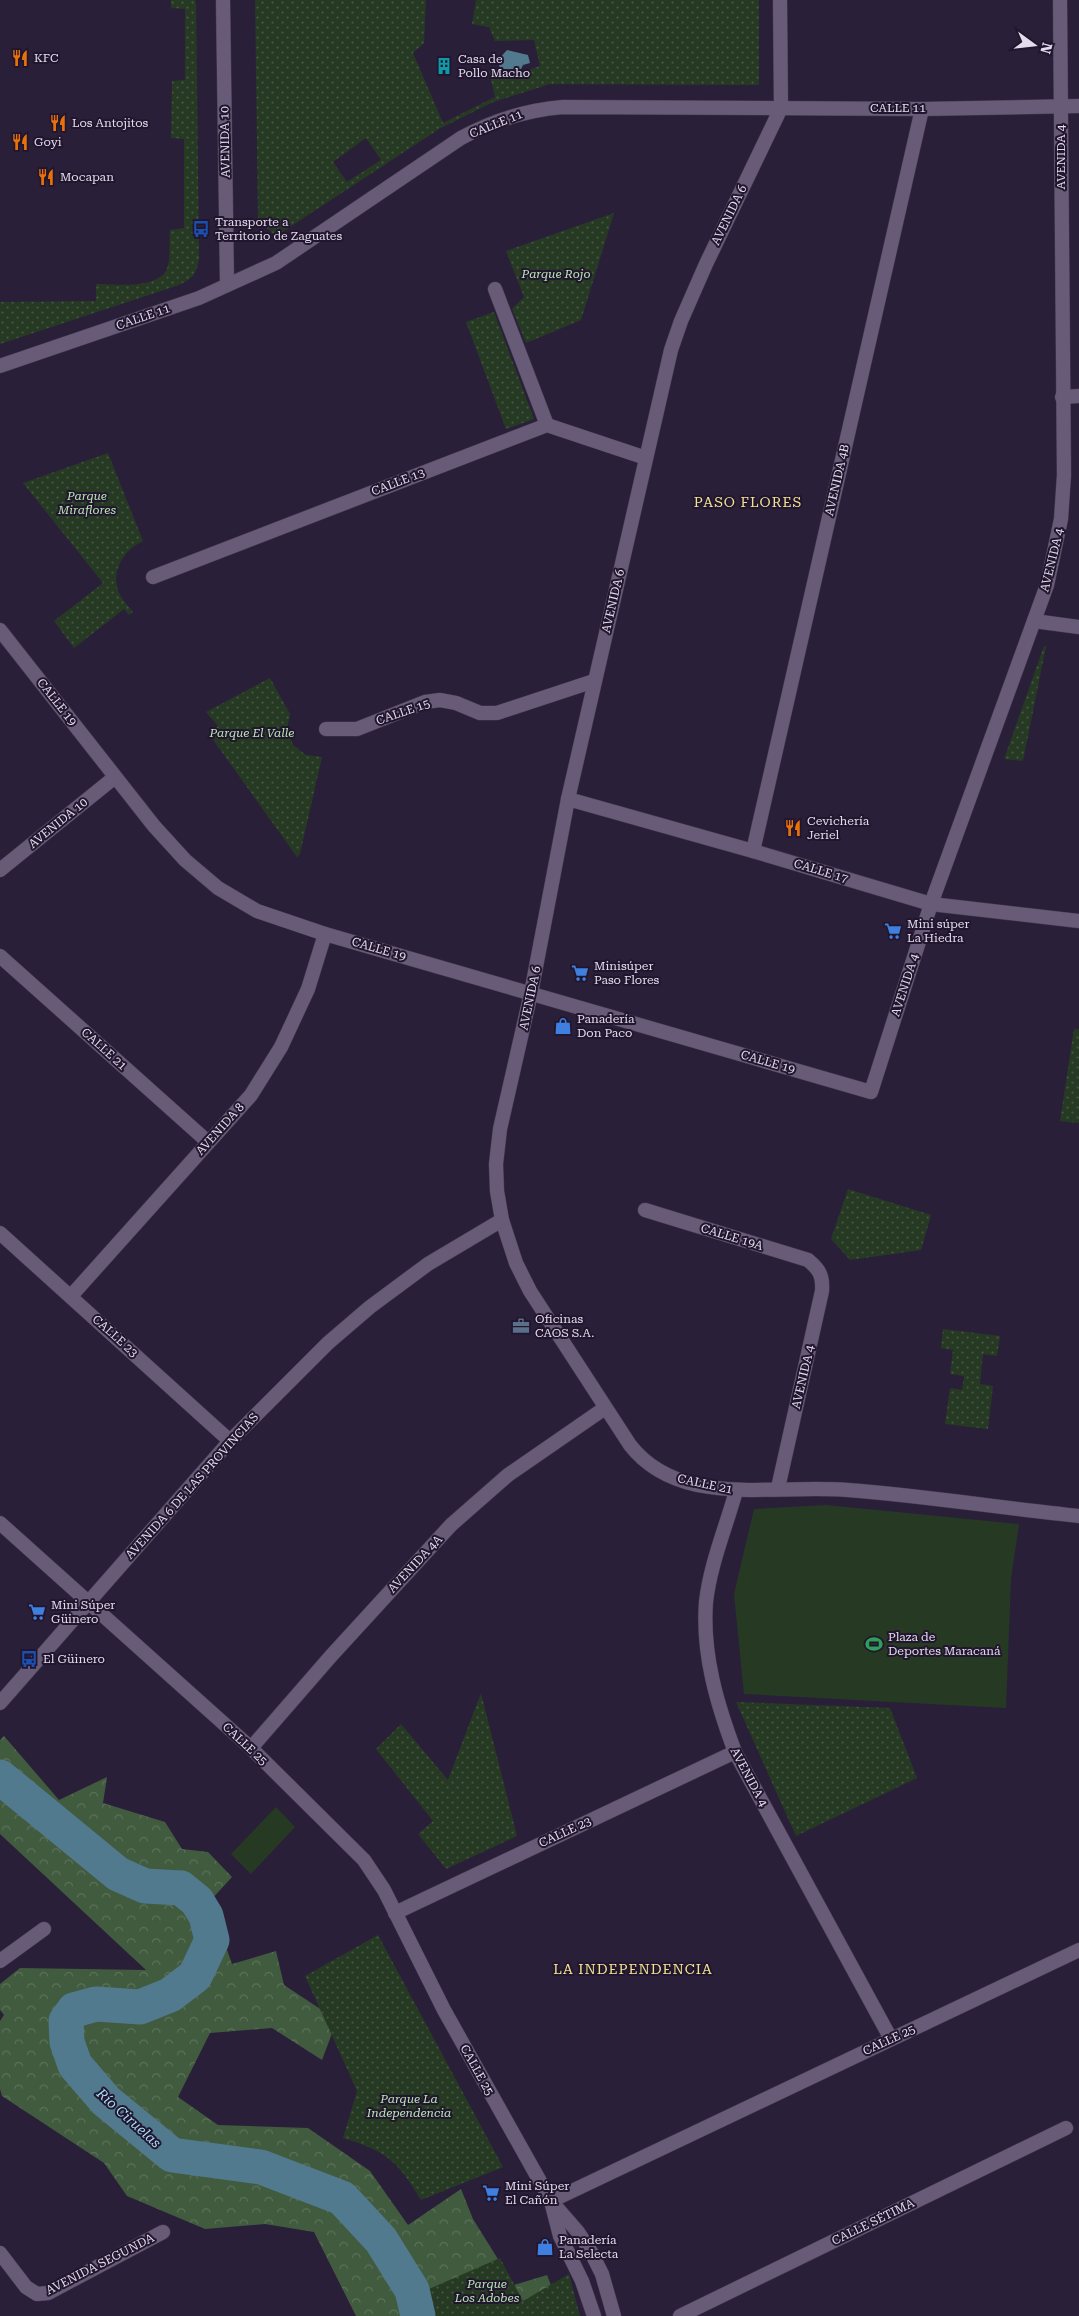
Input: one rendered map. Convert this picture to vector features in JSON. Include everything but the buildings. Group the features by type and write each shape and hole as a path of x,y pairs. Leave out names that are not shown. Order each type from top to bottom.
{"street":[{"name":"AVENIDA 10","path":"223,0 227,285"},
{"name":"AVENIDA 6","path":"502,1220 497,1191 496,1164 500,1129 531,993 568,798 594,681 672,350 681,322 706,264 781,108 780,0"},
{"name":"AVENIDA 4","path":"871,1092 931,904 1034,621 1053,563 1061,519 1064,475 1060,0"},
{"name":"CALLE 11","path":"0,366 198,298 276,263 461,138 480,128 519,113 563,107 922,109 1079,106"},
{"name":"AVENIDA 4B","path":"753,850 922,109"},
{"path":"494,290 547,425 646,458"},
{"path":"1062,397 1079,396"},
{"name":"CALLE 13","path":"153,577 547,425"},
{"path":"1034,621 1079,627"},
{"name":"CALLE 19","path":"0,630 116,777 185,860 218,888 257,911 326,934 871,1092"},
{"name":"CALLE 15","path":"326,729 357,729 425,702 440,700 456,703 480,713 497,713 594,681"},
{"name":"AVENIDA 10","path":"0,870 116,777"},
{"name":"CALLE 17","path":"568,798 753,850 931,904 1079,921"},
{"name":"AVENIDA 8","path":"71,1296 250,1095 281,1047 308,989 326,934"},
{"name":"CALLE 21","path":"0,956 208,1142"},
{"name":"CALLE 19A","path":"645,1210 808,1260 817,1268"},
{"name":"CALLE 21","path":"502,1220 516,1263 530,1291 604,1408 639,1456 650,1465 675,1478 736,1491 778,1488 848,1490 1079,1516"},
{"name":"AVENIDA 6 DE LAS PROVINCIAS","path":"0,1704 230,1441 328,1343 370,1306 428,1264 502,1220"},
{"name":"CALLE 23","path":"0,1233 230,1441"},
{"name":"AVENIDA 4","path":"778,1488 822,1292 823,1278 817,1268"},
{"name":"AVENIDA 4A","path":"250,1748 451,1525 508,1475 604,1408"},
{"name":"AVENIDA 4","path":"736,1491 710,1580 706,1601 707,1650 717,1704 734,1752 891,2039"},
{"name":"CALLE 25","path":"0,1523 89,1601 250,1748 364,1860 375,1874 449,2018 551,2201 1079,1950"},
{"name":"CALLE 23","path":"395,1913 734,1752"},
{"path":"0,1961 44,1929"},
{"name":"CALLE SÉTIMA","path":"680,2316 1066,2128"},
{"path":"551,2201 560,2236 582,2281 594,2316"},
{"path":"551,2201 578,2232 590,2252 602,2274 614,2316"},
{"name":"AVENIDA SEGUNDA","path":"0,2253 26,2287 37,2294 48,2293 163,2232"}],"green space":[{"path":"171,0 195,0 196,4 199,258 197,269 189,279 176,286 0,344 0,302 96,301 96,284 124,285 145,283 162,276 167,269 170,230 184,228 184,139 171,138 172,81 185,80 185,9 171,8"},
{"path":"255,0 426,0 424,43 413,53 443,123 495,97 489,71 496,69 504,75 512,71 520,73 540,66 534,40 495,41 489,27 472,24 476,0 759,0 759,85 550,84 493,102 439,129 276,236 258,220","holes":["366,138 381,160 347,182 333,162"]},
{"name":"Parque Rojo","path":"614,213 581,320 526,343 512,309 524,297 506,251"},
{"path":"494,312 534,419 506,429 466,322"},
{"name":"Parque Miraflores","path":"108,453 143,541 130,550 120,562 116,577 119,593 133,612 129,615 124,609 74,648 54,621 103,583 23,483"},
{"path":"1044,646 1046,646 1023,761 1004,759"},
{"name":"Parque El Valle","path":"270,678 290,714 287,729 293,745 306,755 322,757 300,854 297,857 209,734 218,726 206,712"},
{"path":"1074,1029 1079,1029 1079,1123 1060,1121"},
{"path":"848,1189 931,1215 921,1250 850,1260 831,1239"},
{"path":"943,1329 1000,1336 997,1356 983,1354 980,1384 993,1386 988,1429 945,1424 950,1388 962,1390 964,1376 950,1374 953,1350 941,1348"},
{"name":"Plaza de Deportes Maracaná","path":"826,1505 1019,1524 1011,1579 1006,1708 744,1694 734,1594 754,1509"},
{"path":"481,1693 517,1836 446,1869 418,1834 433,1821 376,1749 401,1724 448,1780"},
{"path":"736,1702 890,1708 917,1778 796,1836"},
{"path":"4,1736 59,1800 107,1777 103,1803 165,1822 182,1849 208,1852 232,1877 210,1901 232,1964 276,1951 284,1985 337,2020 322,2060 272,2028 210,2033 178,2097 218,2125 308,2128 370,2171 408,2225 461,2189 473,2219 514,2285 547,2275 557,2301 538,2316 356,2316 314,2232 265,2224 205,2229 127,2196 104,2163 2,2096 0,2089 0,2021 4,2015 0,2010 0,1984 20,1968 146,1970 0,1834 0,1740"},
{"path":"276,1807 295,1827 251,1874 231,1854"},
{"name":"Parque La Independencia","path":"378,1935 503,2167 421,2200 405,2176 390,2159 370,2148 343,2138 357,2091 305,1976"},
{"name":"Parque Los Adobes","path":"500,2258 523,2301 569,2274 580,2316 427,2316 422,2292"}],"water":[{"path":"507,50 528,55 530,63 523,65 521,69 500,69 498,60"}],"waterway":[{"name":"Río Ciruelas","path":"0,1777 118,1874 145,1886 181,1888 197,1901 206,1916 212,1940 195,1976 170,1995 140,2007 96,2004 74,2010 66,2021 67,2042 75,2065 106,2101 172,2155 261,2167 342,2198 381,2240 412,2290 418,2316"}],"place":[{"name":"KFC","path":"20,58"},
{"name":"Casa de Pollo Macho","path":"444,66"},
{"name":"Los Antojitos","path":"58,123"},
{"name":"Goyi","path":"20,142"},
{"name":"Mocapan","path":"46,177"},
{"name":"Transporte a Territorio de Zaguates","path":"201,229"},
{"name":"Cevichería Jeriel","path":"793,828"},
{"name":"Mini súper La Hiedra","path":"893,931"},
{"name":"Minisúper Paso Flores","path":"580,973"},
{"name":"Panadería Don Paco","path":"563,1026"},
{"name":"Oficinas CAOS S.A.","path":"521,1326"},
{"name":"Mini Súper Güinero","path":"37,1612"},
{"name":"Plaza de Deportes Maracaná","path":"874,1644"},
{"name":"El Güinero","path":"29,1659"},
{"name":"Mini Súper El Cañón","path":"491,2193"},
{"name":"Panadería La Selecta","path":"545,2247"}],"district":[{"name":"PASO FLORES","path":"748,502"},
{"name":"LA INDEPENDENCIA","path":"633,1969"}]}
